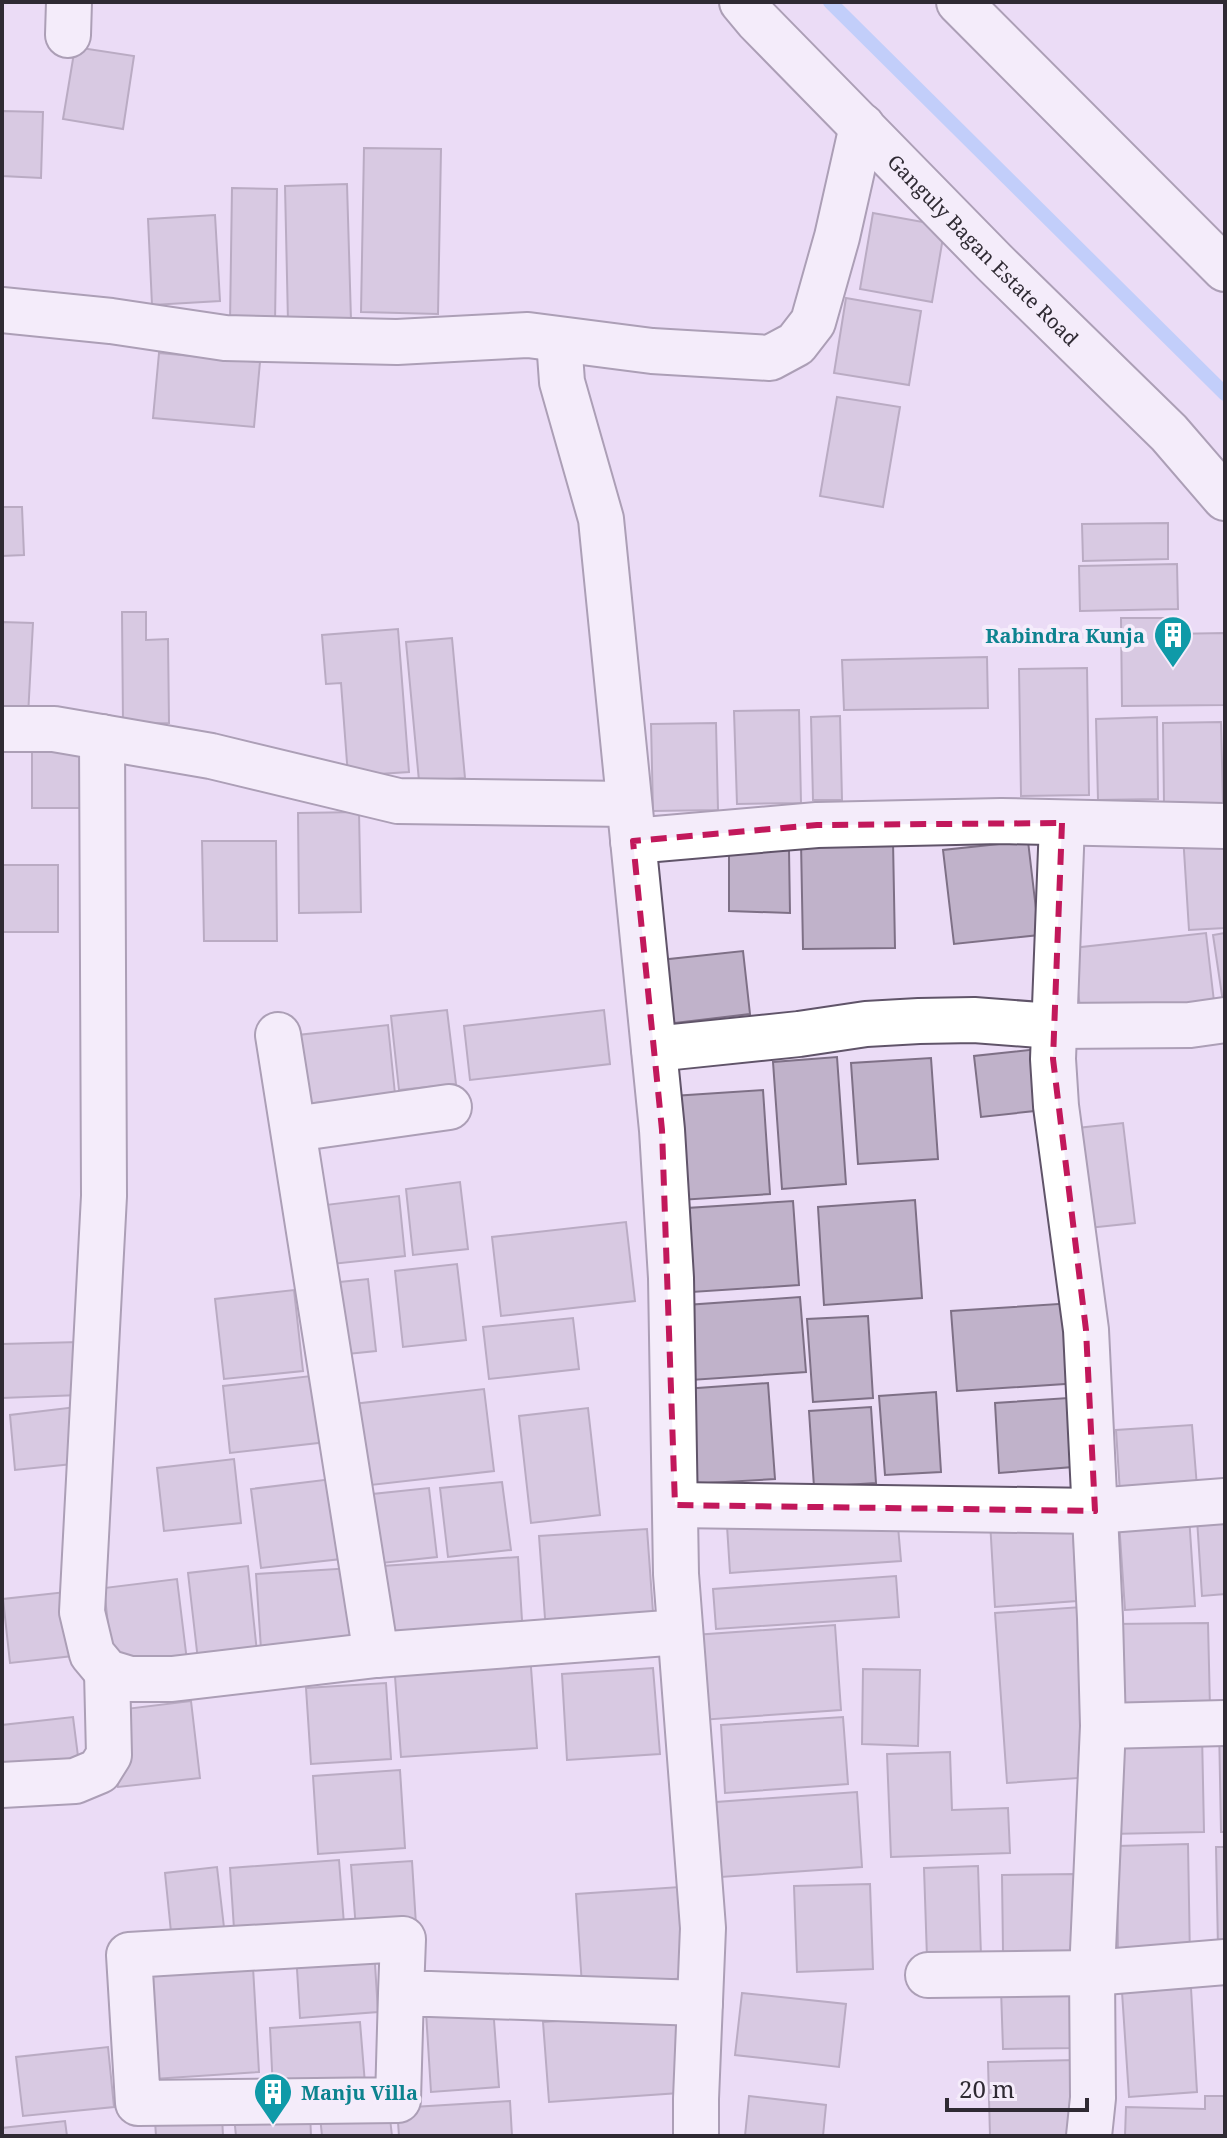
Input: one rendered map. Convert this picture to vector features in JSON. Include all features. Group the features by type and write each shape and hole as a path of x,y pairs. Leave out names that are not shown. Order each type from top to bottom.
{"street":[{"path":"959,2 1225,269"},
{"name":"Ganguly Bagan Estate Road","path":"758,8 862,126 994,262 1169,433 1225,498"},
{"path":"2,310 111,321 225,338 397,342 528,335 652,351 770,358 796,344 813,322 837,237 862,126"},
{"path":"559,340 562,382 601,519 662,1130 671,1278 680,1632 703,1928 696,2136"},
{"path":"2,729 54,729 211,756 398,801 631,823 817,825 1001,821 1225,826"},
{"path":"102,737 104,1196 82,1612 92,1654 107,1672 130,1679 172,1679 376,1655 680,1632"},
{"path":"1062,823 1053,1026 1056,1106 1086,1330 1103,1726 1092,1973 1093,2098 1089,2136"},
{"path":"654,1049 866,1024 919,1021 974,1020 1053,1026 1190,1025 1225,1020"},
{"path":"278,1035 376,1655"},
{"path":"294,1129 449,1107"},
{"path":"675,1505 1095,1511 1225,1501"},
{"path":"2,1785 75,1781 99,1771 109,1755 107,1672"},
{"path":"1103,1726 1225,1723"},
{"path":"403,1939 401,1993 398,2100 138,2103 129,1955 403,1939"},
{"path":"928,1975 1092,1973 1225,1962"},
{"path":"401,1993 700,2003"}],"highlighted area":[{"path":"1062,823 1053,1059 1086,1330 1095,1511 675,1505 662,1130 633,841 817,825"}],"building":[{"path":"75,47 134,56 123,129 63,119"},
{"path":"2,111 43,112 41,178 2,176"},
{"path":"364,148 441,149 438,314 361,312"},
{"path":"347,184 351,320 288,322 285,186"},
{"path":"232,188 277,189 275,323 230,323"},
{"path":"873,213 945,226 932,302 860,289"},
{"path":"215,215 220,301 152,305 148,219"},
{"path":"846,298 921,311 909,385 834,373"},
{"path":"159,353 260,362 254,427 153,418"},
{"path":"837,397 900,407 883,507 820,496"},
{"path":"2,507 22,507 24,555 2,556"},
{"path":"1168,523 1168,559 1083,561 1082,524"},
{"path":"1177,564 1178,609 1080,611 1079,566"},
{"path":"122,612 146,612 146,640 168,639 169,723 123,724"},
{"name":"Rabindra Kunja","path":"1121,618 1168,618 1169,634 1225,633 1225,705 1122,706"},
{"path":"2,622 33,623 28,716 2,715"},
{"path":"398,629 409,772 348,776 341,683 326,684 322,635"},
{"path":"452,638 465,778 419,781 406,642"},
{"path":"987,657 988,708 844,710 842,660"},
{"path":"1087,668 1089,795 1021,796 1019,669"},
{"path":"799,710 801,803 737,804 734,711"},
{"path":"840,716 842,800 813,800 811,717"},
{"path":"1157,717 1158,799 1098,800 1096,719"},
{"path":"1221,722 1223,803 1164,804 1163,723"},
{"path":"716,723 718,810 653,811 651,724"},
{"path":"32,752 90,752 90,808 32,808"},
{"path":"359,812 361,912 299,913 298,813"},
{"path":"1183,835 1225,836 1225,928 1189,930"},
{"path":"202,841 276,841 277,941 204,941"},
{"path":"893,841 895,948 803,949 801,842"},
{"path":"1028,841 1039,935 954,944 943,850"},
{"path":"789,850 790,913 729,911 729,851"},
{"path":"2,865 58,865 58,932 2,932"},
{"path":"1206,933 1215,1010 1082,1025 1073,948"},
{"path":"1225,933 1225,1009 1224,1009 1213,935"},
{"path":"743,951 750,1014 658,1025 651,961"},
{"path":"447,1010 456,1084 399,1090 391,1016"},
{"path":"604,1010 610,1064 470,1080 464,1026"},
{"path":"388,1025 395,1094 306,1104 298,1035"},
{"path":"1038,1049 1044,1110 981,1117 974,1056"},
{"path":"837,1057 846,1184 782,1189 773,1062"},
{"path":"931,1058 938,1159 858,1164 851,1063"},
{"path":"763,1090 770,1194 680,1200 673,1096"},
{"path":"1123,1123 1135,1223 1079,1229 1068,1129"},
{"path":"460,1182 468,1249 413,1255 406,1189"},
{"path":"399,1196 405,1256 323,1265 317,1206"},
{"path":"915,1200 922,1298 824,1305 818,1207"},
{"path":"793,1201 799,1285 692,1292 687,1208"},
{"path":"626,1222 635,1301 501,1316 492,1237"},
{"path":"457,1264 466,1340 403,1347 395,1271"},
{"path":"368,1279 376,1351 338,1355 330,1283"},
{"path":"294,1290 303,1371 224,1379 215,1299"},
{"path":"800,1297 806,1372 691,1380 686,1305"},
{"path":"1074,1303 1080,1383 957,1391 951,1311"},
{"path":"868,1316 873,1398 813,1402 807,1319"},
{"path":"573,1318 579,1369 489,1379 483,1327"},
{"path":"79,1342 80,1395 2,1398 2,1344"},
{"path":"320,1375 327,1442 230,1453 223,1386"},
{"path":"768,1383 775,1479 691,1484 684,1389"},
{"path":"484,1389 494,1471 362,1486 353,1404"},
{"path":"936,1392 941,1472 885,1475 879,1396"},
{"path":"1068,1398 1073,1467 999,1473 995,1403"},
{"path":"76,1407 82,1463 15,1470 10,1415"},
{"path":"871,1407 876,1483 814,1487 809,1411"},
{"path":"588,1408 600,1515 531,1523 519,1416"},
{"path":"1192,1425 1197,1487 1120,1493 1116,1430"},
{"path":"234,1459 241,1523 164,1531 157,1468"},
{"path":"332,1479 341,1559 261,1568 251,1489"},
{"path":"502,1482 511,1550 448,1557 440,1488"},
{"path":"429,1488 437,1557 372,1564 363,1495"},
{"path":"897,1515 901,1561 730,1573 727,1526"},
{"path":"1072,1515 1077,1601 995,1607 990,1521"},
{"path":"1189,1516 1195,1606 1125,1610 1119,1522"},
{"path":"1225,1517 1225,1594 1202,1596 1197,1519"},
{"path":"647,1529 654,1626 546,1632 539,1536"},
{"path":"518,1557 523,1636 387,1645 382,1566"},
{"path":"248,1566 258,1662 199,1669 188,1573"},
{"path":"353,1568 357,1643 261,1649 256,1574"},
{"path":"896,1576 899,1617 716,1629 713,1589"},
{"path":"177,1579 187,1661 113,1670 104,1588"},
{"path":"75,1591 82,1655 10,1663 3,1599"},
{"path":"1082,1607 1093,1777 1007,1783 995,1613"},
{"path":"1208,1623 1210,1708 1113,1709 1112,1624"},
{"path":"835,1625 841,1710 700,1720 694,1635"},
{"path":"530,1654 537,1748 401,1757 394,1663"},
{"path":"653,1668 660,1754 567,1760 562,1674"},
{"path":"863,1669 920,1670 918,1746 862,1744"},
{"path":"386,1683 391,1759 311,1764 306,1688"},
{"path":"191,1701 200,1778 118,1787 109,1711"},
{"path":"73,1717 80,1772 2,1780 2,1725"},
{"path":"843,1717 848,1784 725,1793 721,1725"},
{"path":"1219,1725 1225,1725 1225,1832 1221,1832"},
{"path":"1202,1733 1204,1832 1110,1834 1107,1735"},
{"path":"950,1752 952,1810 1008,1808 1010,1853 891,1857 887,1754"},
{"path":"400,1770 405,1848 318,1854 313,1776"},
{"path":"857,1792 862,1867 721,1877 716,1802"},
{"path":"1188,1844 1190,1960 1118,1961 1117,1846"},
{"path":"1216,1847 1225,1847 1225,1948 1218,1948"},
{"path":"339,1860 345,1937 235,1944 230,1868"},
{"path":"412,1861 416,1925 356,1929 351,1865"},
{"path":"978,1866 981,1956 927,1958 924,1868"},
{"path":"217,1867 225,1936 172,1942 165,1873"},
{"path":"1075,1874 1076,1952 1003,1952 1002,1875"},
{"path":"870,1884 873,1969 797,1972 794,1886"},
{"path":"680,1887 687,1978 582,1986 576,1894"},
{"path":"374,1948 378,2012 300,2018 296,1953"},
{"path":"253,1967 259,2072 153,2079 146,1974"},
{"path":"1079,1987 1080,2048 1003,2049 1001,1989"},
{"path":"1191,1988 1197,2092 1129,2097 1122,1992"},
{"path":"742,1993 846,2004 839,2067 735,2055"},
{"path":"493,2007 499,2087 431,2092 426,2012"},
{"path":"689,2012 694,2092 549,2102 543,2022"},
{"path":"360,2022 365,2084 273,2090 270,2028"},
{"path":"108,2047 114,2107 23,2116 16,2057"},
{"path":"1077,2060 1078,2135 990,2136 988,2062"},
{"path":"749,2096 826,2105 823,2136 745,2136"},
{"path":"1205,2096 1225,2096 1225,2136 1125,2136 1126,2107 1205,2109"},
{"path":"510,2101 512,2136 399,2136 397,2108"},
{"path":"389,2110 392,2136 322,2136 320,2116"},
{"name":"Manju Villa","path":"310,2112 311,2136 236,2136 234,2116"},
{"path":"222,2116 223,2136 156,2136 155,2121"},
{"path":"65,2121 67,2136 2,2136 2,2128"}],"waterway":[{"path":"830,2 1225,394"}],"place":[{"name":"Rabindra Kunja","path":"1173,669"},
{"name":"Manju Villa","path":"273,2126"}]}
